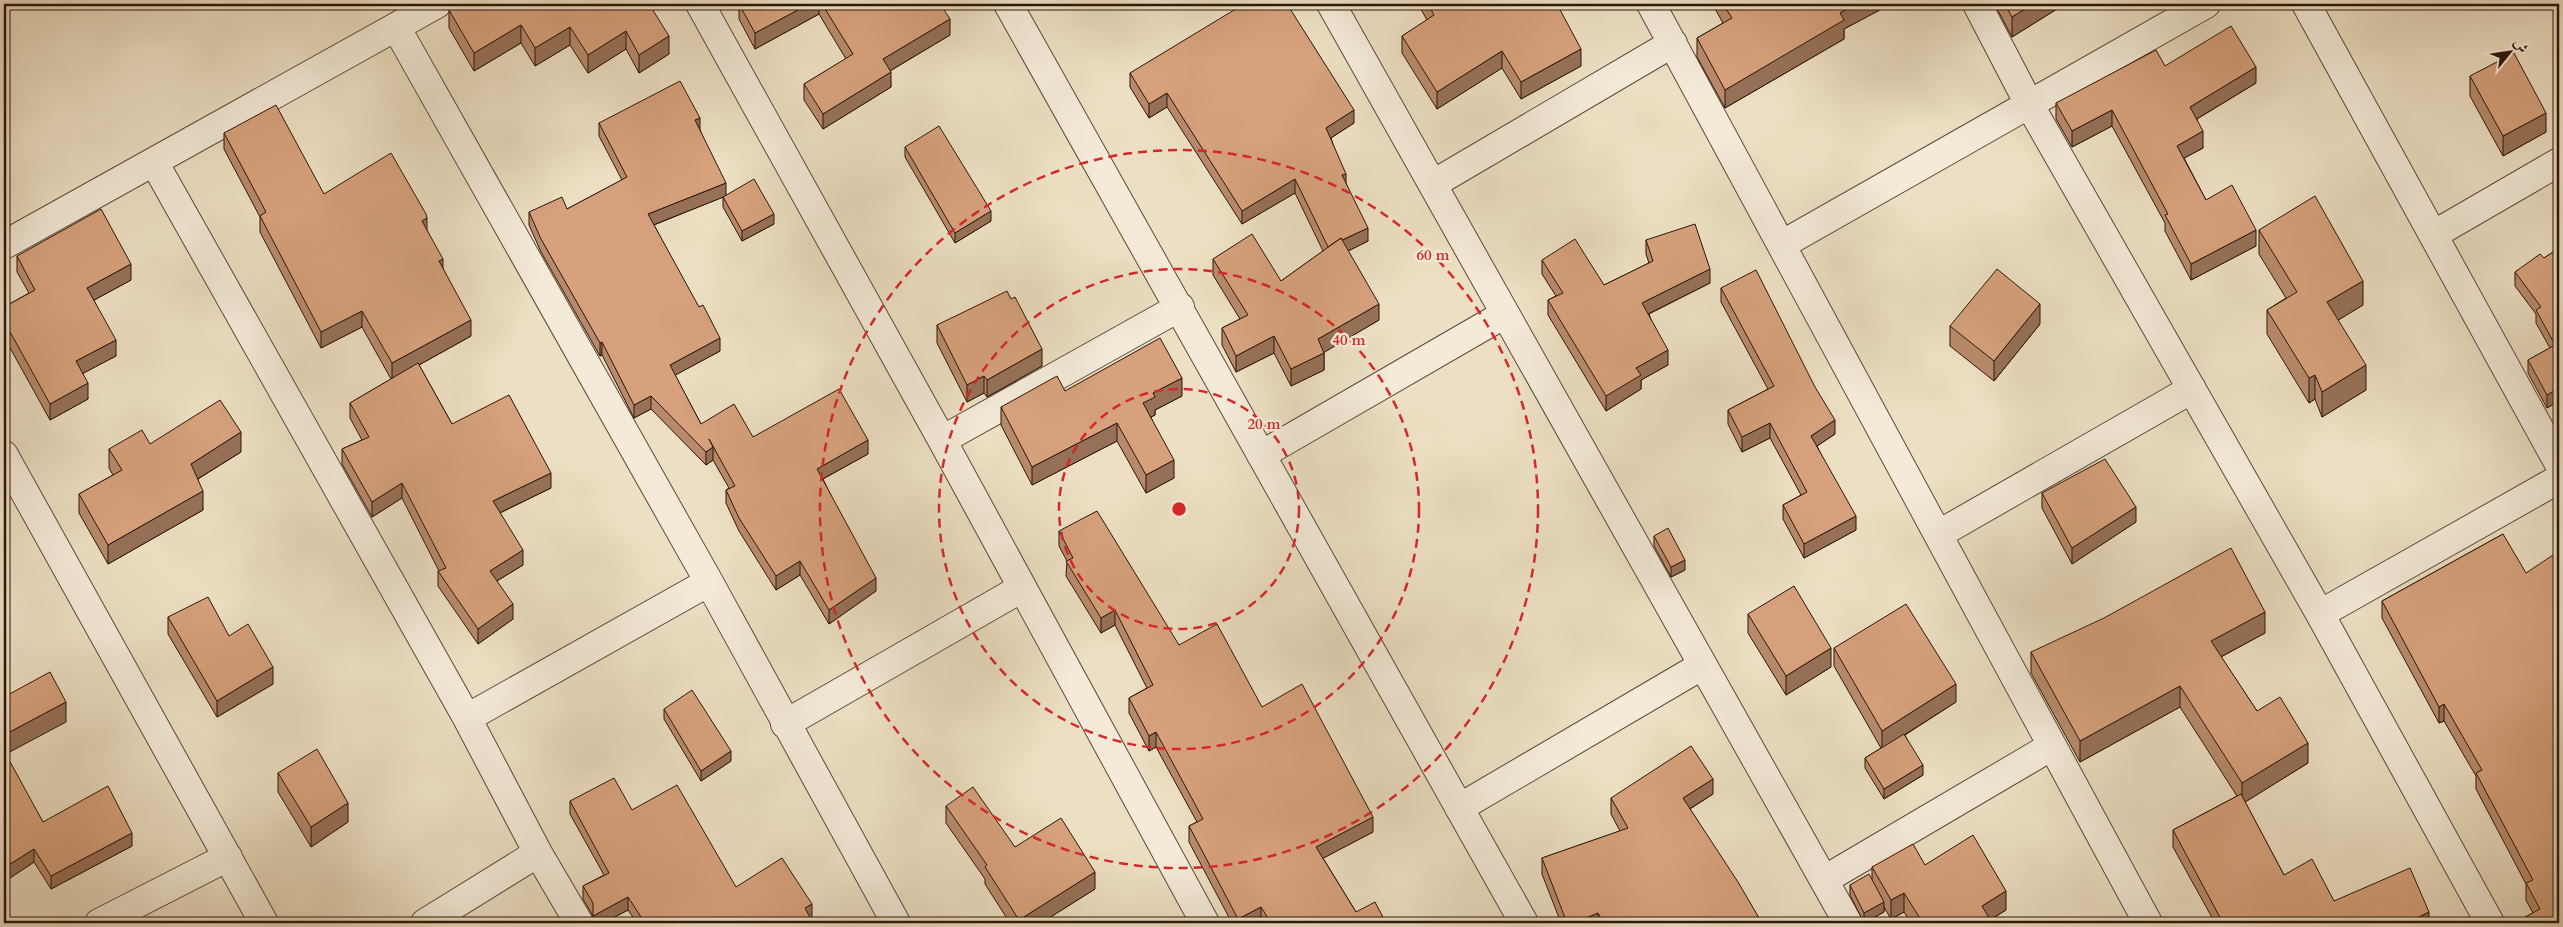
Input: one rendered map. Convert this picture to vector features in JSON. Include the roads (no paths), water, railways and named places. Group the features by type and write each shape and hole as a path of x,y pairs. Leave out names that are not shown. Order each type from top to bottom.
{"street":[{"path":"4,245 438,4"},
{"path":"700,4 942,440 1201,922"},
{"path":"1008,4 1180,307 1524,923"},
{"path":"1331,4 1848,923"},
{"path":"1652,4 2148,923"},
{"path":"1977,4 2029,104 2320,614 2490,923"},
{"path":"1783,244 2206,4"},
{"path":"2306,4 2559,464"},
{"path":"396,27 709,582 785,724 896,923"},
{"path":"1433,184 1673,43"},
{"path":"154,162 467,718 538,853 579,923"},
{"path":"2433,235 2559,162"},
{"path":"942,440 1180,307"},
{"path":"1261,455 1505,314"},
{"path":"1939,534 2192,389"},
{"path":"4,455 264,923"},
{"path":"2320,614 2559,479"},
{"path":"467,718 709,582"},
{"path":"785,724 1022,588"},
{"path":"1459,808 1703,665"},
{"path":"1824,880 2052,746"},
{"path":"425,923 538,853"},
{"path":"99,923 228,856"}]}
